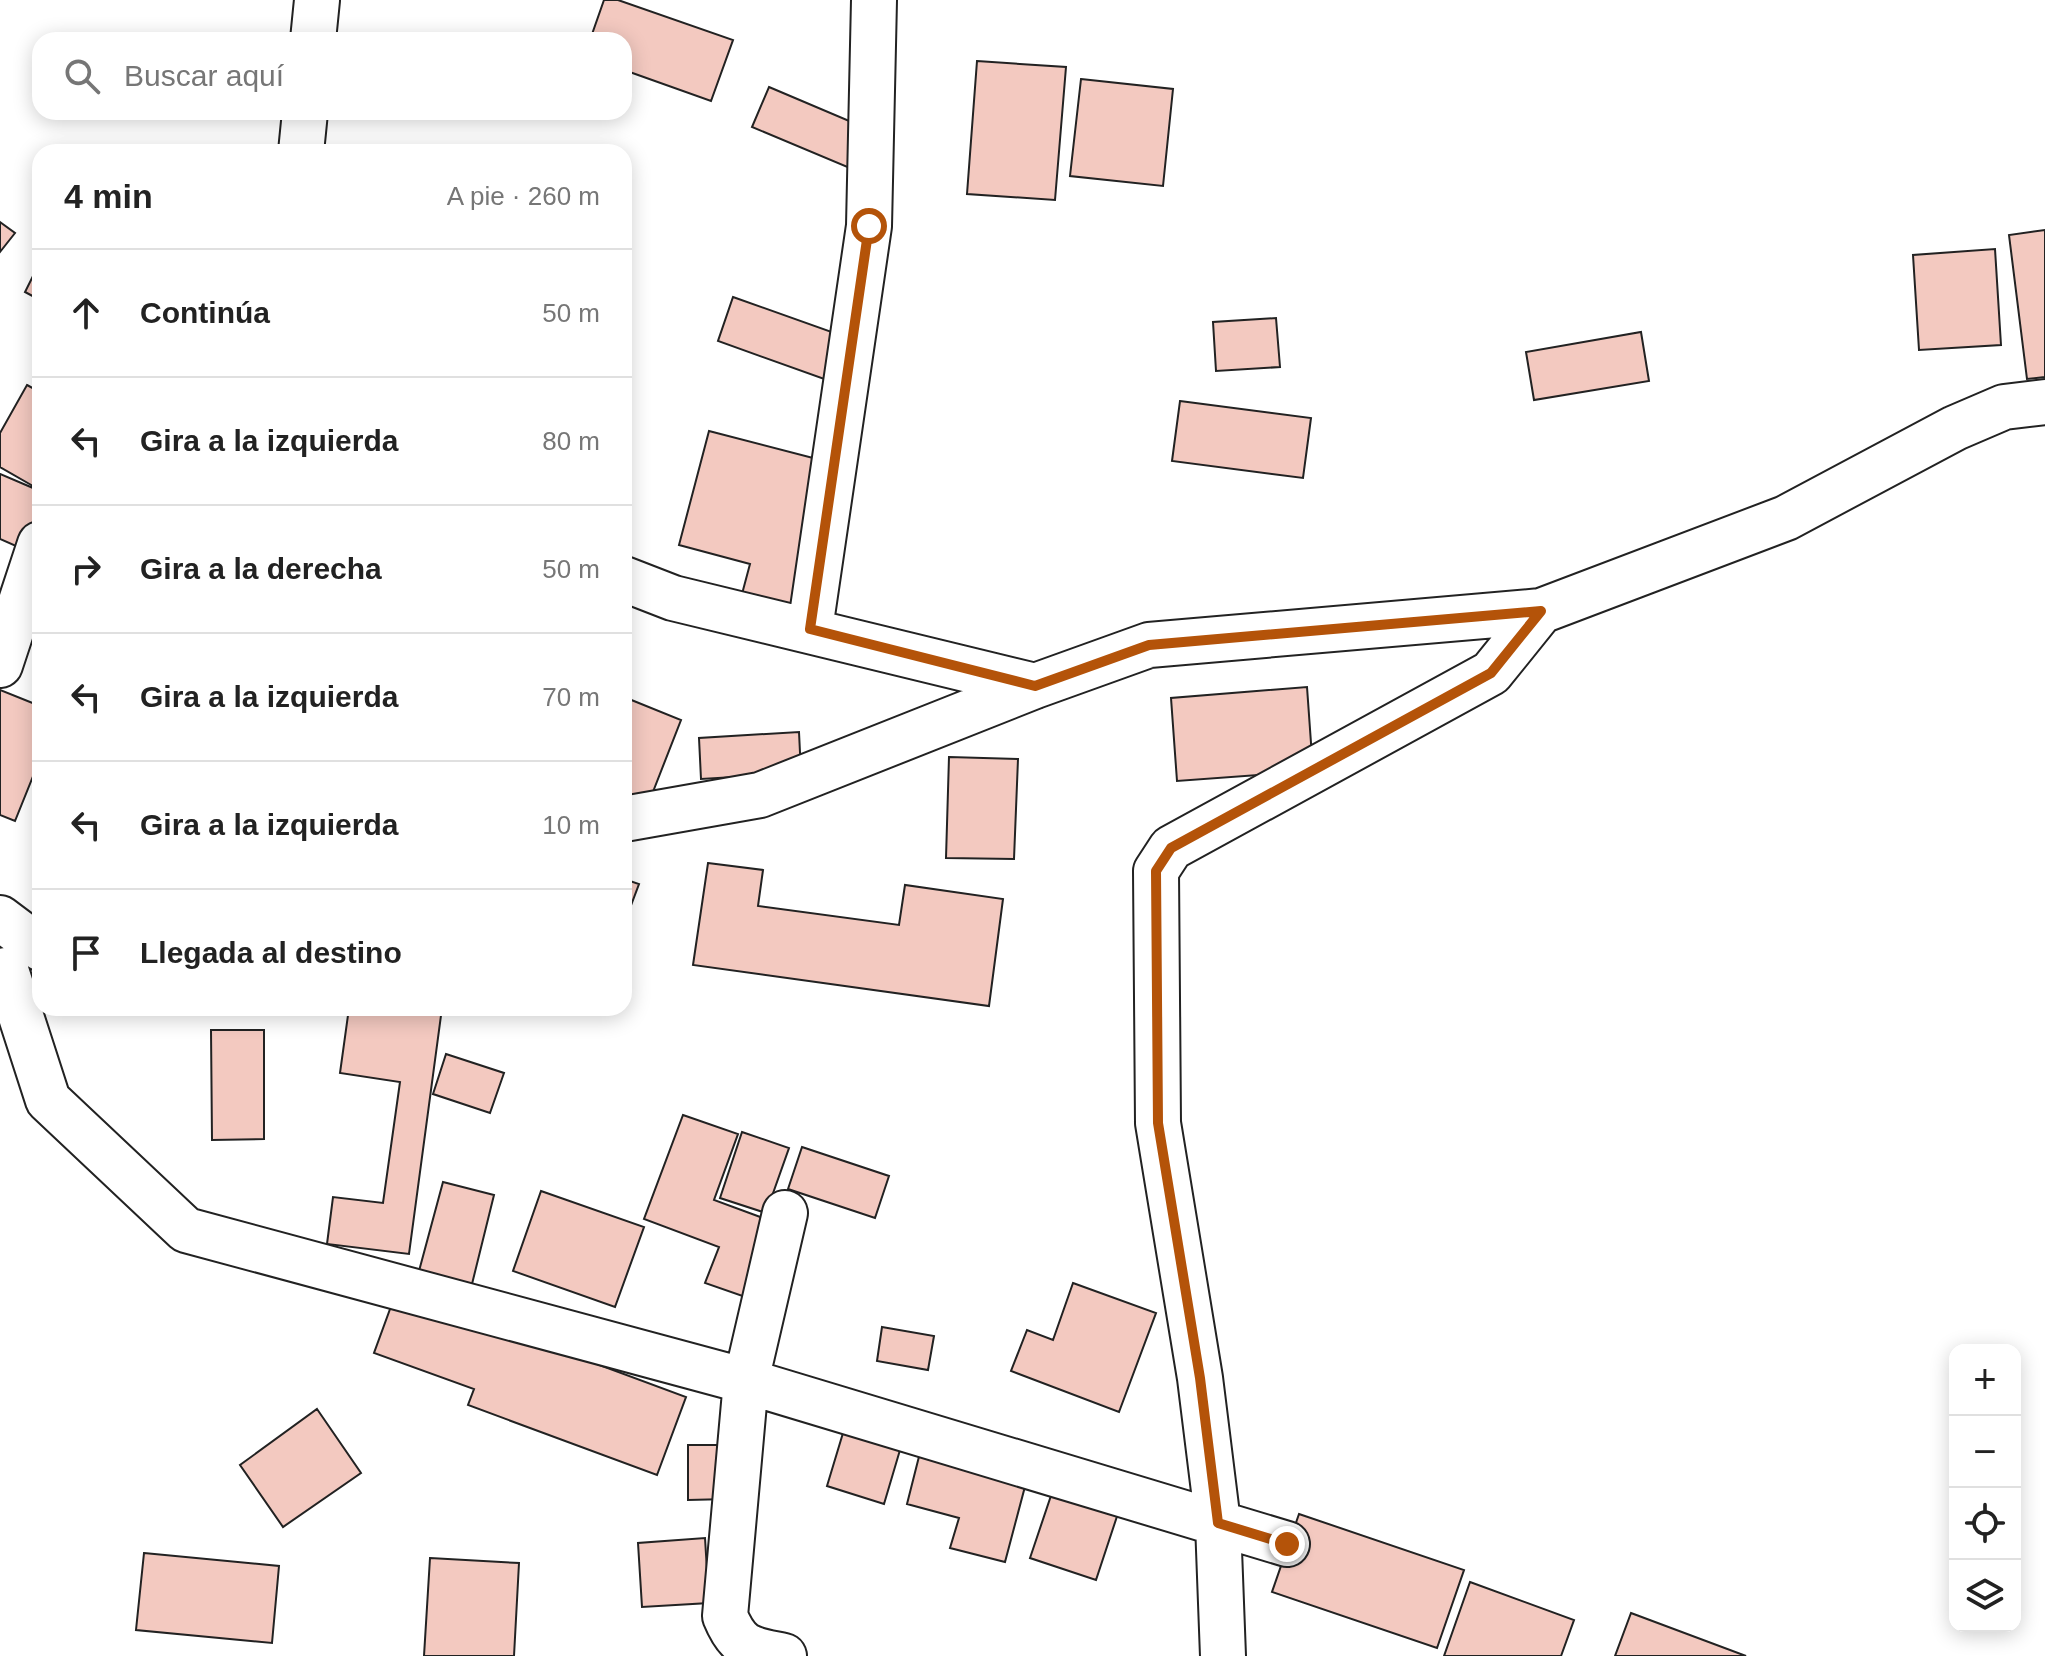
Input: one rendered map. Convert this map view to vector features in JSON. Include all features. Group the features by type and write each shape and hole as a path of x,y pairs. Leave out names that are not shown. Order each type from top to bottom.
{"street":[{"path":"314,32 317,0"},
{"path":"810,629 869,226 874,0"},
{"path":"302,144 304,120"},
{"path":"632,818 760,795 1035,686 1149,645 1541,611 1786,518 1955,428 2004,407 2045,402"},
{"path":"0,665 32,568"},
{"path":"632,582 673,598 1035,686"},
{"path":"1223,1656 1218,1523 1200,1378 1158,1123 1156,871 1171,848 1491,673 1541,611"},
{"path":"0,918 21,963 48,1100 186,1230 746,1381 1287,1544"},
{"path":"784,1656 753,1650 733,1636 725,1616 746,1381 785,1213"}],"building":[{"path":"604,0 618,0 733,40 711,101 632,73 632,32 593,32"},
{"path":"977,61 1066,67 1055,200 967,194"},
{"path":"1081,79 1173,89 1163,186 1070,176"},
{"path":"769,87 880,134 864,174 752,127"},
{"path":"0,222 15,233 0,252"},
{"path":"2045,230 2045,377 2027,379 2009,235"},
{"path":"1995,249 2001,345 1919,350 1913,255"},
{"path":"32,278 32,296 25,292"},
{"path":"733,297 843,336 827,380 718,341"},
{"path":"1276,318 1280,367 1216,371 1213,322"},
{"path":"1641,332 1649,381 1534,400 1526,352"},
{"path":"27,385 32,388 32,485 0,467 0,433"},
{"path":"1180,401 1311,418 1303,478 1172,461"},
{"path":"709,431 840,465 801,609 742,594 750,564 679,545"},
{"path":"0,474 32,488 32,553 0,539"},
{"path":"1307,687 1313,771 1177,781 1171,698"},
{"path":"0,690 32,703 32,779 15,821 0,815"},
{"path":"632,700 681,720 649,802 632,795"},
{"path":"799,732 801,773 701,779 699,738"},
{"path":"949,757 1018,759 1014,859 946,858"},
{"path":"708,863 763,870 758,906 899,925 905,885 1003,899 989,1006 693,965"},
{"path":"632,882 639,884 632,903"},
{"path":"348,1016 441,1016 409,1254 327,1244 333,1197 383,1203 400,1082 340,1073"},
{"path":"211,1030 264,1030 264,1139 212,1140"},
{"path":"446,1054 504,1073 490,1113 433,1094"},
{"path":"683,1115 738,1134 714,1200 782,1225 754,1300 705,1283 719,1247 644,1219"},
{"path":"742,1132 789,1148 766,1213 720,1198"},
{"path":"802,1147 889,1176 875,1218 788,1189"},
{"path":"443,1182 494,1195 472,1284 419,1271"},
{"path":"541,1191 644,1227 615,1307 513,1271"},
{"path":"1073,1283 1156,1313 1119,1412 1011,1371 1027,1330 1053,1340"},
{"path":"397,1290 686,1397 657,1475 468,1405 474,1389 374,1353"},
{"path":"882,1327 934,1336 928,1370 877,1361"},
{"path":"317,1409 361,1473 283,1527 240,1465"},
{"path":"929,1417 1036,1445 1005,1562 950,1548 959,1518 907,1504"},
{"path":"843,1433 900,1450 884,1504 827,1486"},
{"path":"688,1445 729,1445 728,1499 688,1500"},
{"path":"1064,1457 1129,1480 1096,1580 1030,1558"},
{"path":"1299,1514 1464,1570 1437,1648 1272,1592"},
{"path":"705,1538 709,1603 642,1607 638,1543"},
{"path":"144,1553 279,1566 272,1643 136,1630"},
{"path":"430,1558 519,1563 514,1656 424,1656"},
{"path":"1470,1582 1574,1620 1561,1656 1444,1656"},
{"path":"1631,1613 1746,1656 1615,1656"}],"route":[{"path":"869,226 810,629 1035,686 1149,645 1541,611 1491,673 1171,848 1156,871 1158,1123 1200,1378 1218,1523 1287,1544"}]}
